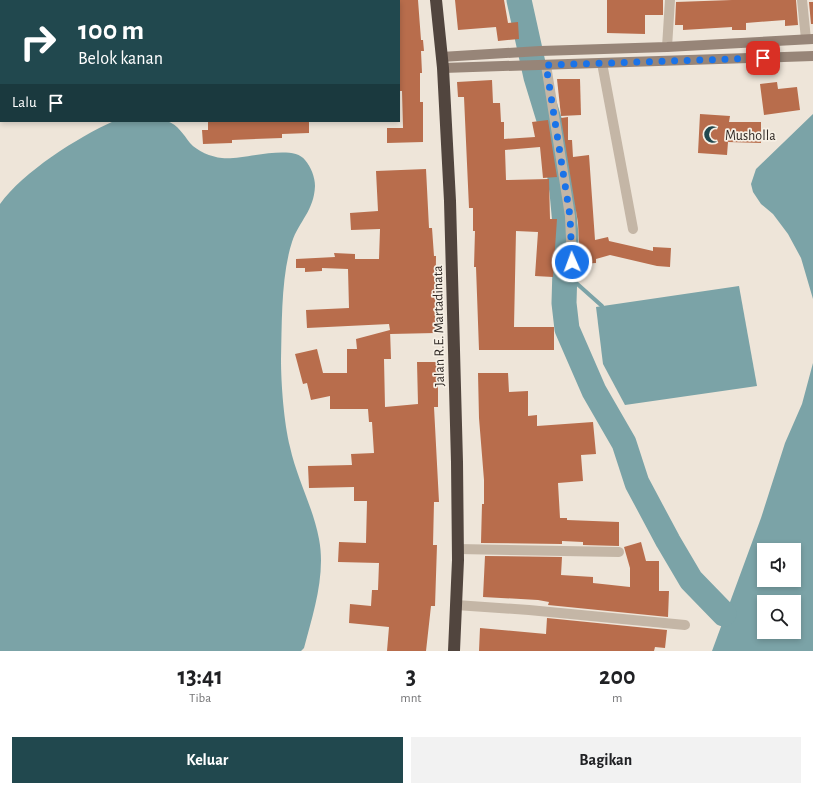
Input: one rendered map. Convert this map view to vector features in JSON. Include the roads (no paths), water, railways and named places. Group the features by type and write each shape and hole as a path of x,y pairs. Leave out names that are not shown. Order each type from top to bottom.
{"highway":[{"name":"Jalan R.E. Martadinata","path":"436,0 442,63 450,201 458,549 454,651"}],"street":[{"path":"667,47 670,0"},
{"path":"442,63 540,51 667,47 810,39 802,0"},
{"path":"442,63 518,66 813,56"},
{"path":"602,63 633,229"},
{"path":"543,65 570,216 572,262"},
{"path":"458,549 619,552"},
{"path":"456,605 529,610 684,625"}],"water":[{"path":"813,114 813,299 801,258 788,234 773,214 761,204 753,192 751,184 756,169"},
{"path":"112,122 169,122 183,133 193,146 209,155 230,158 289,153 298,155 305,160 312,172 315,186 312,202 295,235 288,255 284,284 281,359 288,437 293,459 316,527 321,553 318,594 304,648 301,651 0,651 0,204 22,180 52,156"},
{"path":"739,286 757,386 625,405 603,364 596,307"},
{"path":"813,363 813,651 712,651 761,518 785,443 802,404"}],"waterway":[{"path":"519,0 536,77 554,136 562,192 566,235 564,303 567,329 594,391 624,443 637,483 668,541 691,580 724,614"},
{"path":"565,273 602,306"}],"place":[{"name":"Musholla","path":"712,135"}]}
